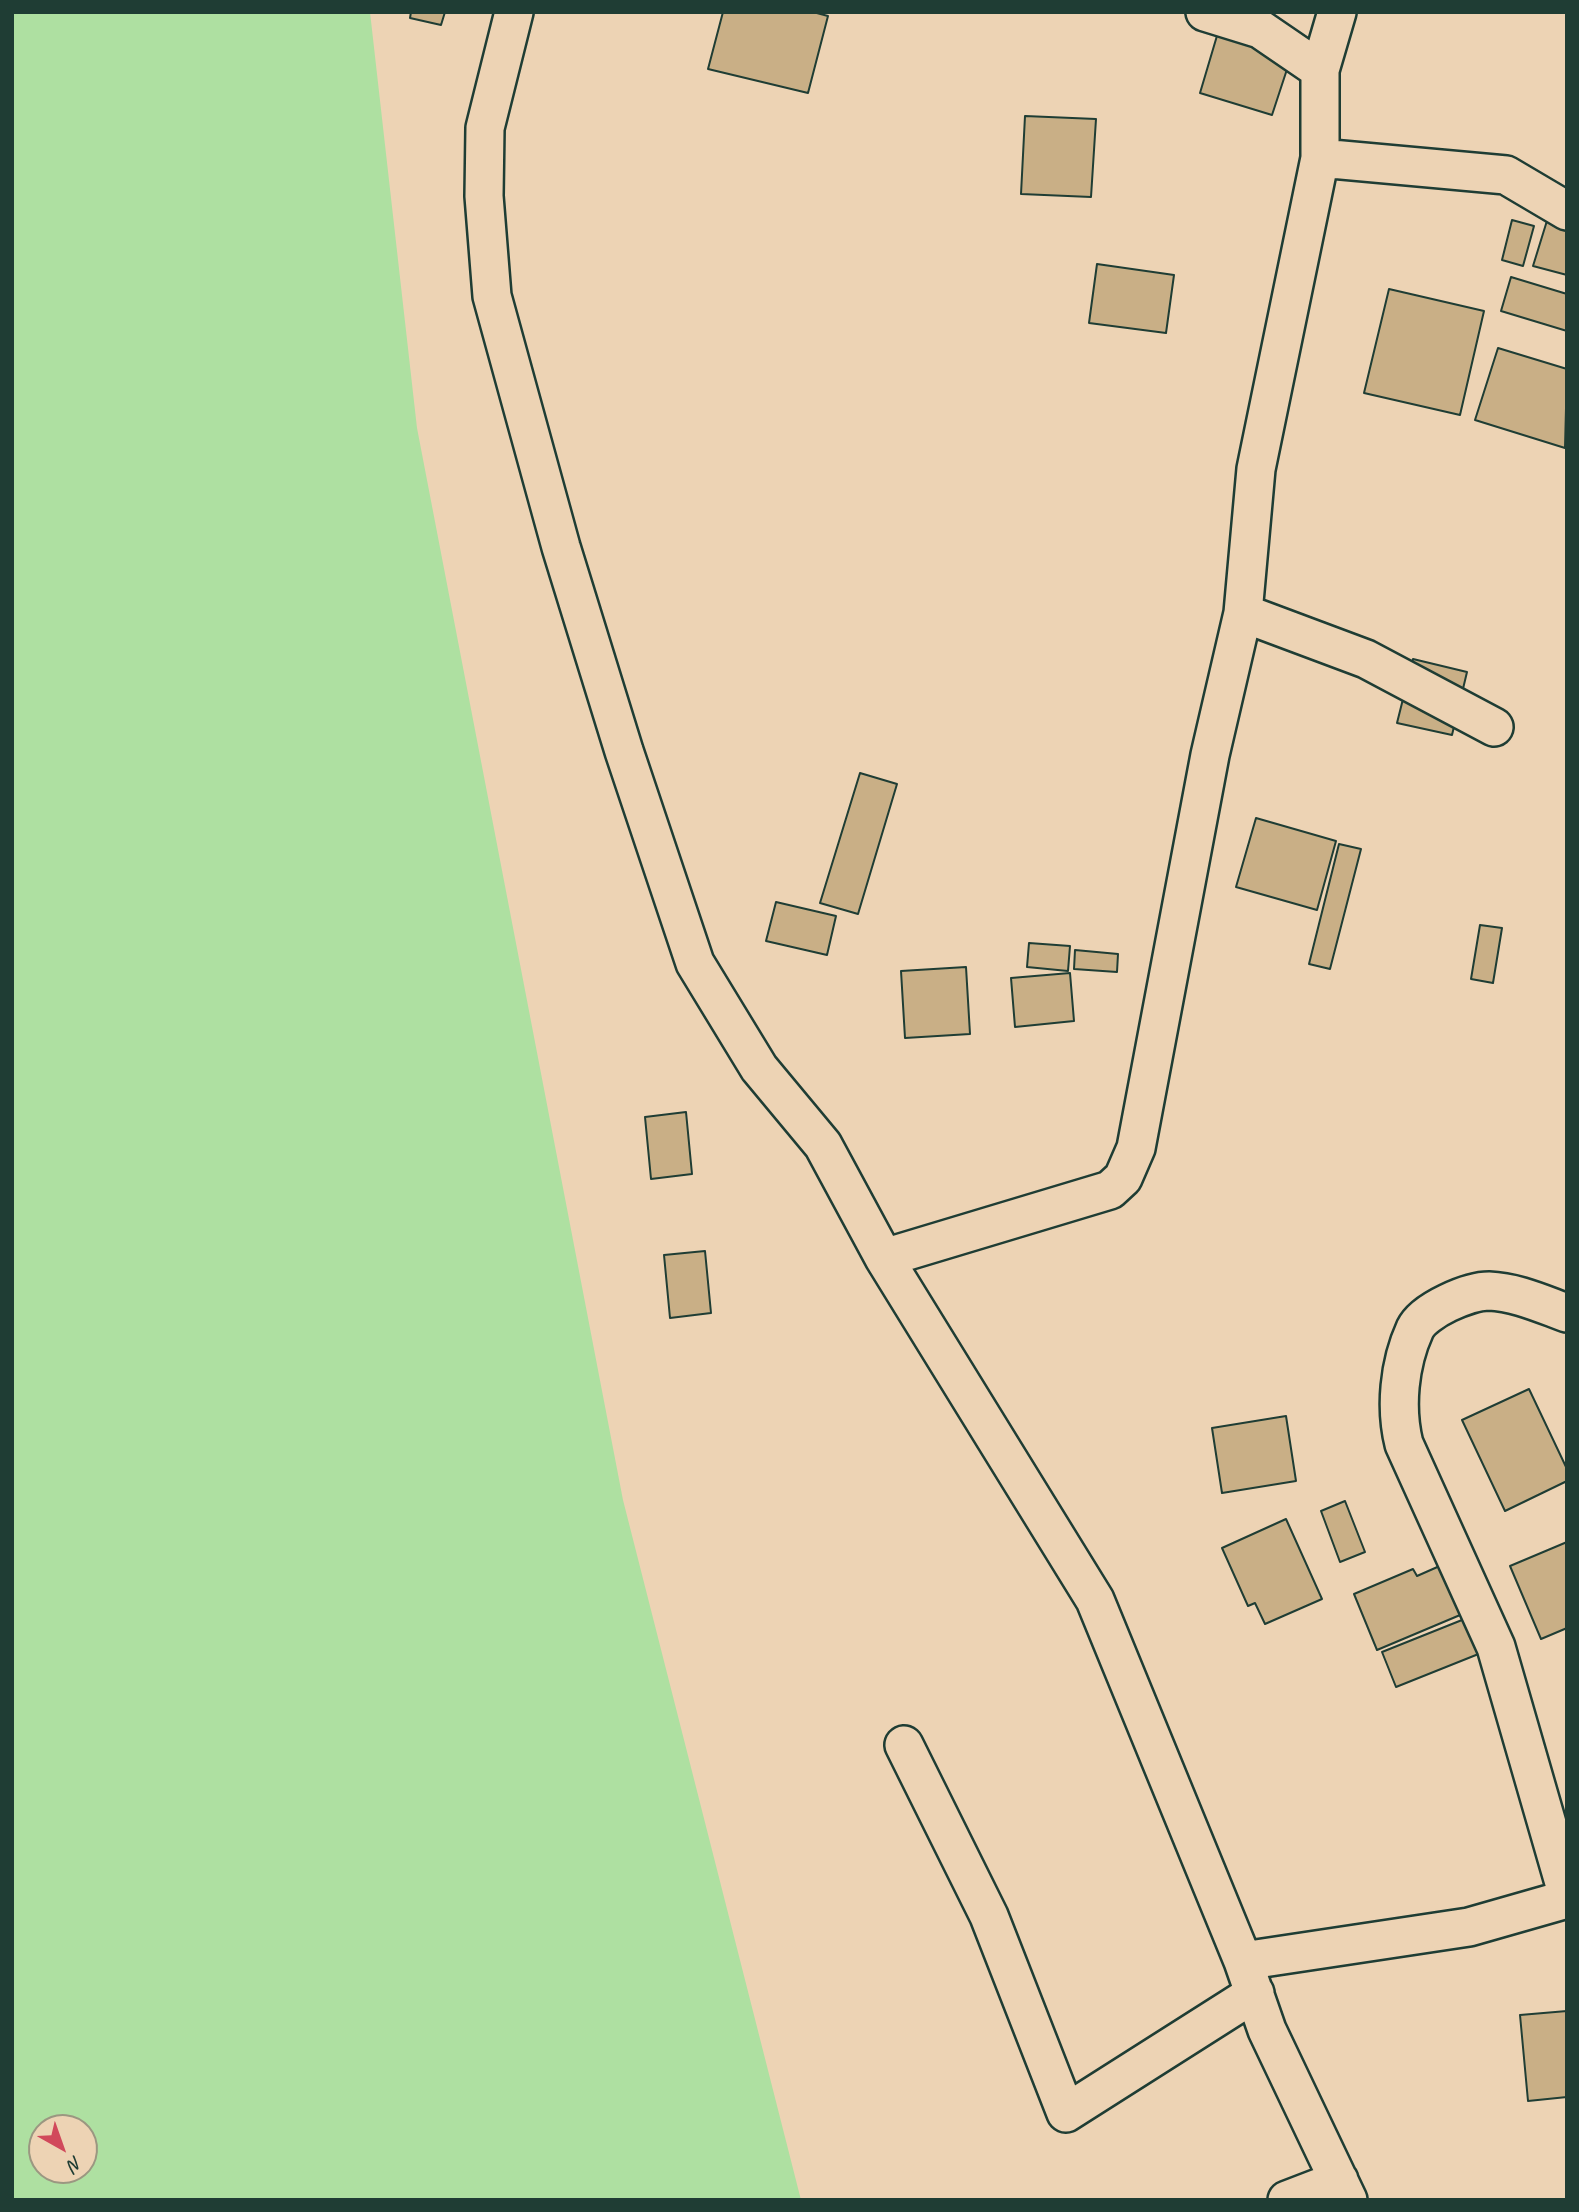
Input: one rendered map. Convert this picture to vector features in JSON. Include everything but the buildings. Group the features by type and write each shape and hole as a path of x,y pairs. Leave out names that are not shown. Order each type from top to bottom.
{"street":[{"path":"514,12 485,128 484,196 492,296 561,547 624,751 695,963 759,1068 823,1145 884,1258 1096,1600 1249,1977 1267,2029 1344,2190 1287,2200"},
{"path":"1205,12 1260,29 1320,71"},
{"path":"884,1258 1110,1190 1123,1178 1136,1148 1210,755 1243,612 1256,469 1320,158 1320,71 1337,12"},
{"path":"1320,158 1506,175 1567,211"},
{"path":"1243,612 1366,659 1494,727"},
{"path":"1567,1313 1518,1296 1489,1291 1465,1295 1440,1307 1416,1327 1402,1378 1397,1416 1404,1444 1496,1647 1567,1893"},
{"path":"904,1745 989,1916 1066,2113 1249,1977 1469,1927 1567,1899"}],"green space":[{"path":"12,12 370,12 417,428 623,1500 801,2200 12,2200"}]}
